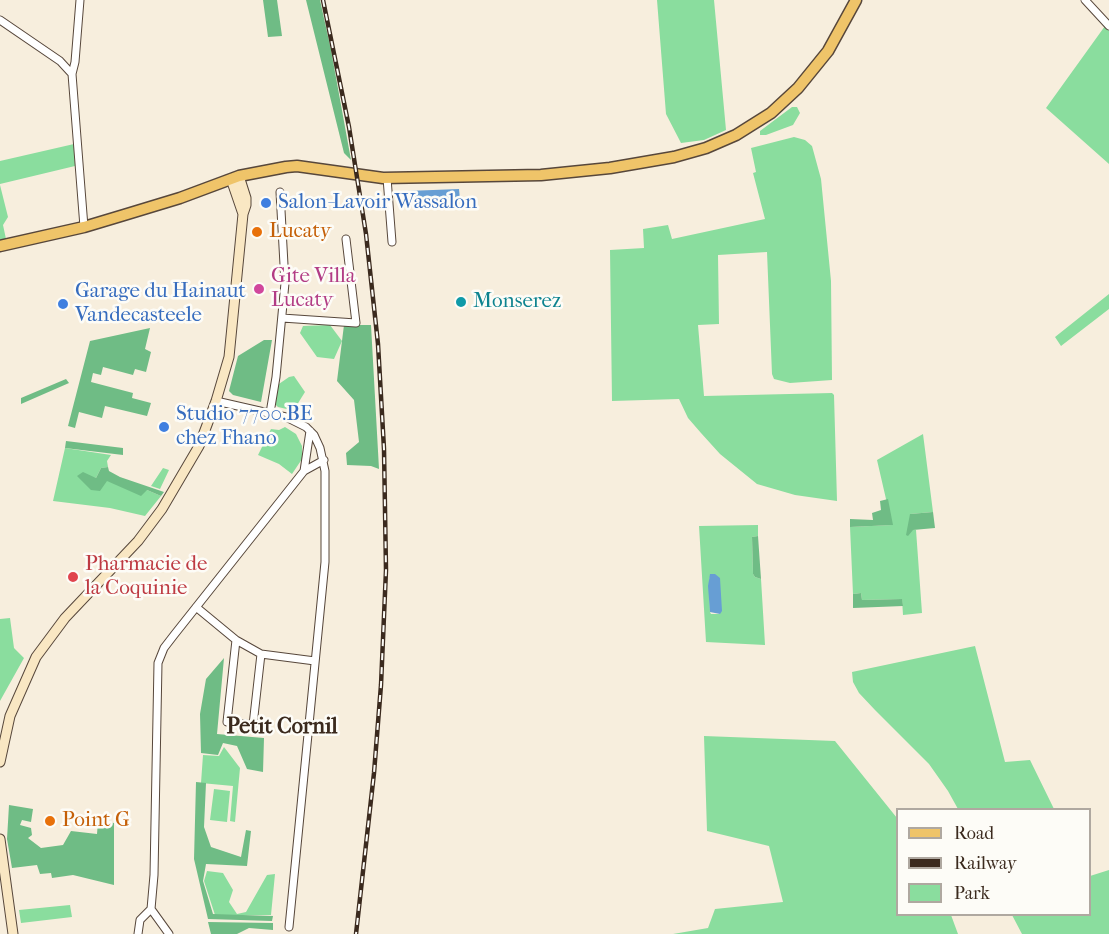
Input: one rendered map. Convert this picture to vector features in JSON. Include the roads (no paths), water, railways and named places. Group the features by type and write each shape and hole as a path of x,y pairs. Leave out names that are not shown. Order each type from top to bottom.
{"main road":[{"path":"0,246 84,227 180,198 235,177 275,168 297,166 357,176 387,178 541,175 610,168 674,157 720,142 771,113 798,88 828,51 856,0"},
{"path":"0,762 10,716 36,657 65,618 138,541 162,509 199,446 229,357 246,198 235,177"},
{"path":"0,839 4,906 13,934"}],"street":[{"path":"80,0 72,74 84,227"},
{"path":"1085,0 1109,27"},
{"path":"0,20 60,61 72,74"},
{"path":"387,178 392,242"},
{"path":"270,413 282,318 285,258 280,192"},
{"path":"282,318 356,323 346,238"},
{"path":"216,401 296,421 310,431 324,460 325,562 289,927"},
{"path":"304,471 310,431"},
{"path":"138,934 140,920 151,909 155,864 158,663 164,648 304,471 324,460"},
{"path":"196,607 236,640 261,654 315,661"},
{"path":"236,640 227,722 253,724 261,654"},
{"path":"151,909 169,934"}],"water":[{"path":"459,189 460,200 407,202 407,191"},
{"path":"710,574 715,574 720,578 722,611 720,614 710,612 708,586"}],"railway":[{"path":"323,0 349,127 366,234 378,344 384,449 386,570 381,685 374,773 356,934"}],"place":[{"name":"Salon-Lavoir Wassalon","path":"266,203"},
{"name":"Lucaty","path":"257,232"},
{"name":"Gite Villa Lucaty","path":"259,289"},
{"name":"Monserez","path":"461,302"},
{"name":"Garage du Hainaut Vandecasteele","path":"63,304"},
{"name":"Studio 7700.BE chez Fhano","path":"164,427"},
{"name":"Pharmacie de la Coquinie","path":"73,577"},
{"name":"Point G","path":"50,821"}],"district":[{"name":"Petit Cornil","path":"282,728"}]}
